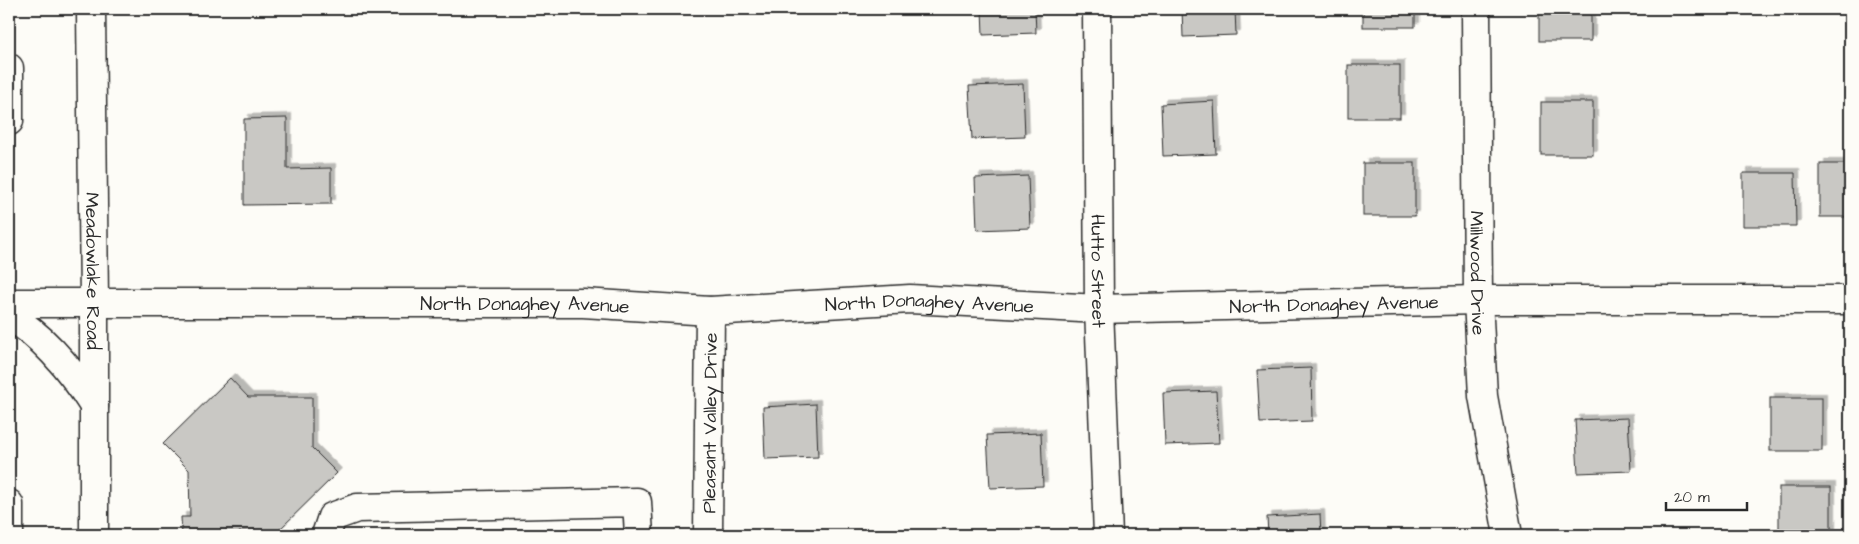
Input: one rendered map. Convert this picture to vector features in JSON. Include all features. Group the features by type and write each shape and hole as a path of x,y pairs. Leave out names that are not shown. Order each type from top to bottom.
{"street":[{"name":"Meadowlake Road","path":"91,9 94,535"},
{"name":"Hutto Street","path":"1097,9 1099,309 1108,535"},
{"name":"Millwood Drive","path":"1476,9 1478,300 1483,396 1508,535"},
{"path":"9,68 9,121"},
{"name":"North Donaghey Avenue","path":"9,303 584,303 710,310 910,300 1099,309 1478,300 1850,300"},
{"name":"Pleasant Valley Drive","path":"708,535 710,310"},
{"path":"9,316 21,323 50,348 76,378 94,406"},
{"path":"326,535 332,517 357,508 637,502 639,535"},
{"path":"9,504 9,535"}],"building":[{"path":"982,9 1035,9 1036,33 983,35"},
{"path":"1182,9 1235,9 1236,35 1183,37"},
{"path":"1363,9 1415,9 1415,27 1363,27"},
{"path":"1539,9 1591,9 1591,41 1539,41"},
{"path":"1348,65 1400,65 1400,118 1348,118"},
{"path":"1023,84 1025,137 972,139 969,86"},
{"path":"1214,101 1216,154 1163,156 1161,104"},
{"path":"1541,102 1593,102 1593,155 1541,155"},
{"path":"287,118 287,169 331,168 331,204 244,205 244,119"},
{"path":"1363,163 1415,163 1415,216 1363,216"},
{"path":"1820,164 1850,164 1850,217 1820,217"},
{"path":"1743,173 1795,173 1796,226 1743,226"},
{"path":"1028,176 1030,228 977,230 975,178"},
{"path":"1311,368 1312,421 1260,423 1257,370"},
{"path":"230,378 248,397 312,397 312,448 337,473 274,535 256,535 253,532 239,532 239,535 182,535 181,517 190,517 189,470 163,444"},
{"path":"1216,391 1219,443 1165,445 1163,393"},
{"path":"1770,398 1822,398 1822,451 1770,451"},
{"path":"816,404 818,457 765,459 763,407"},
{"path":"1628,418 1631,471 1578,473 1575,420"},
{"path":"1041,433 1043,486 990,488 987,435"},
{"path":"1779,487 1831,487 1831,535 1779,535"},
{"path":"1320,514 1321,535 1268,535 1267,517"}]}
